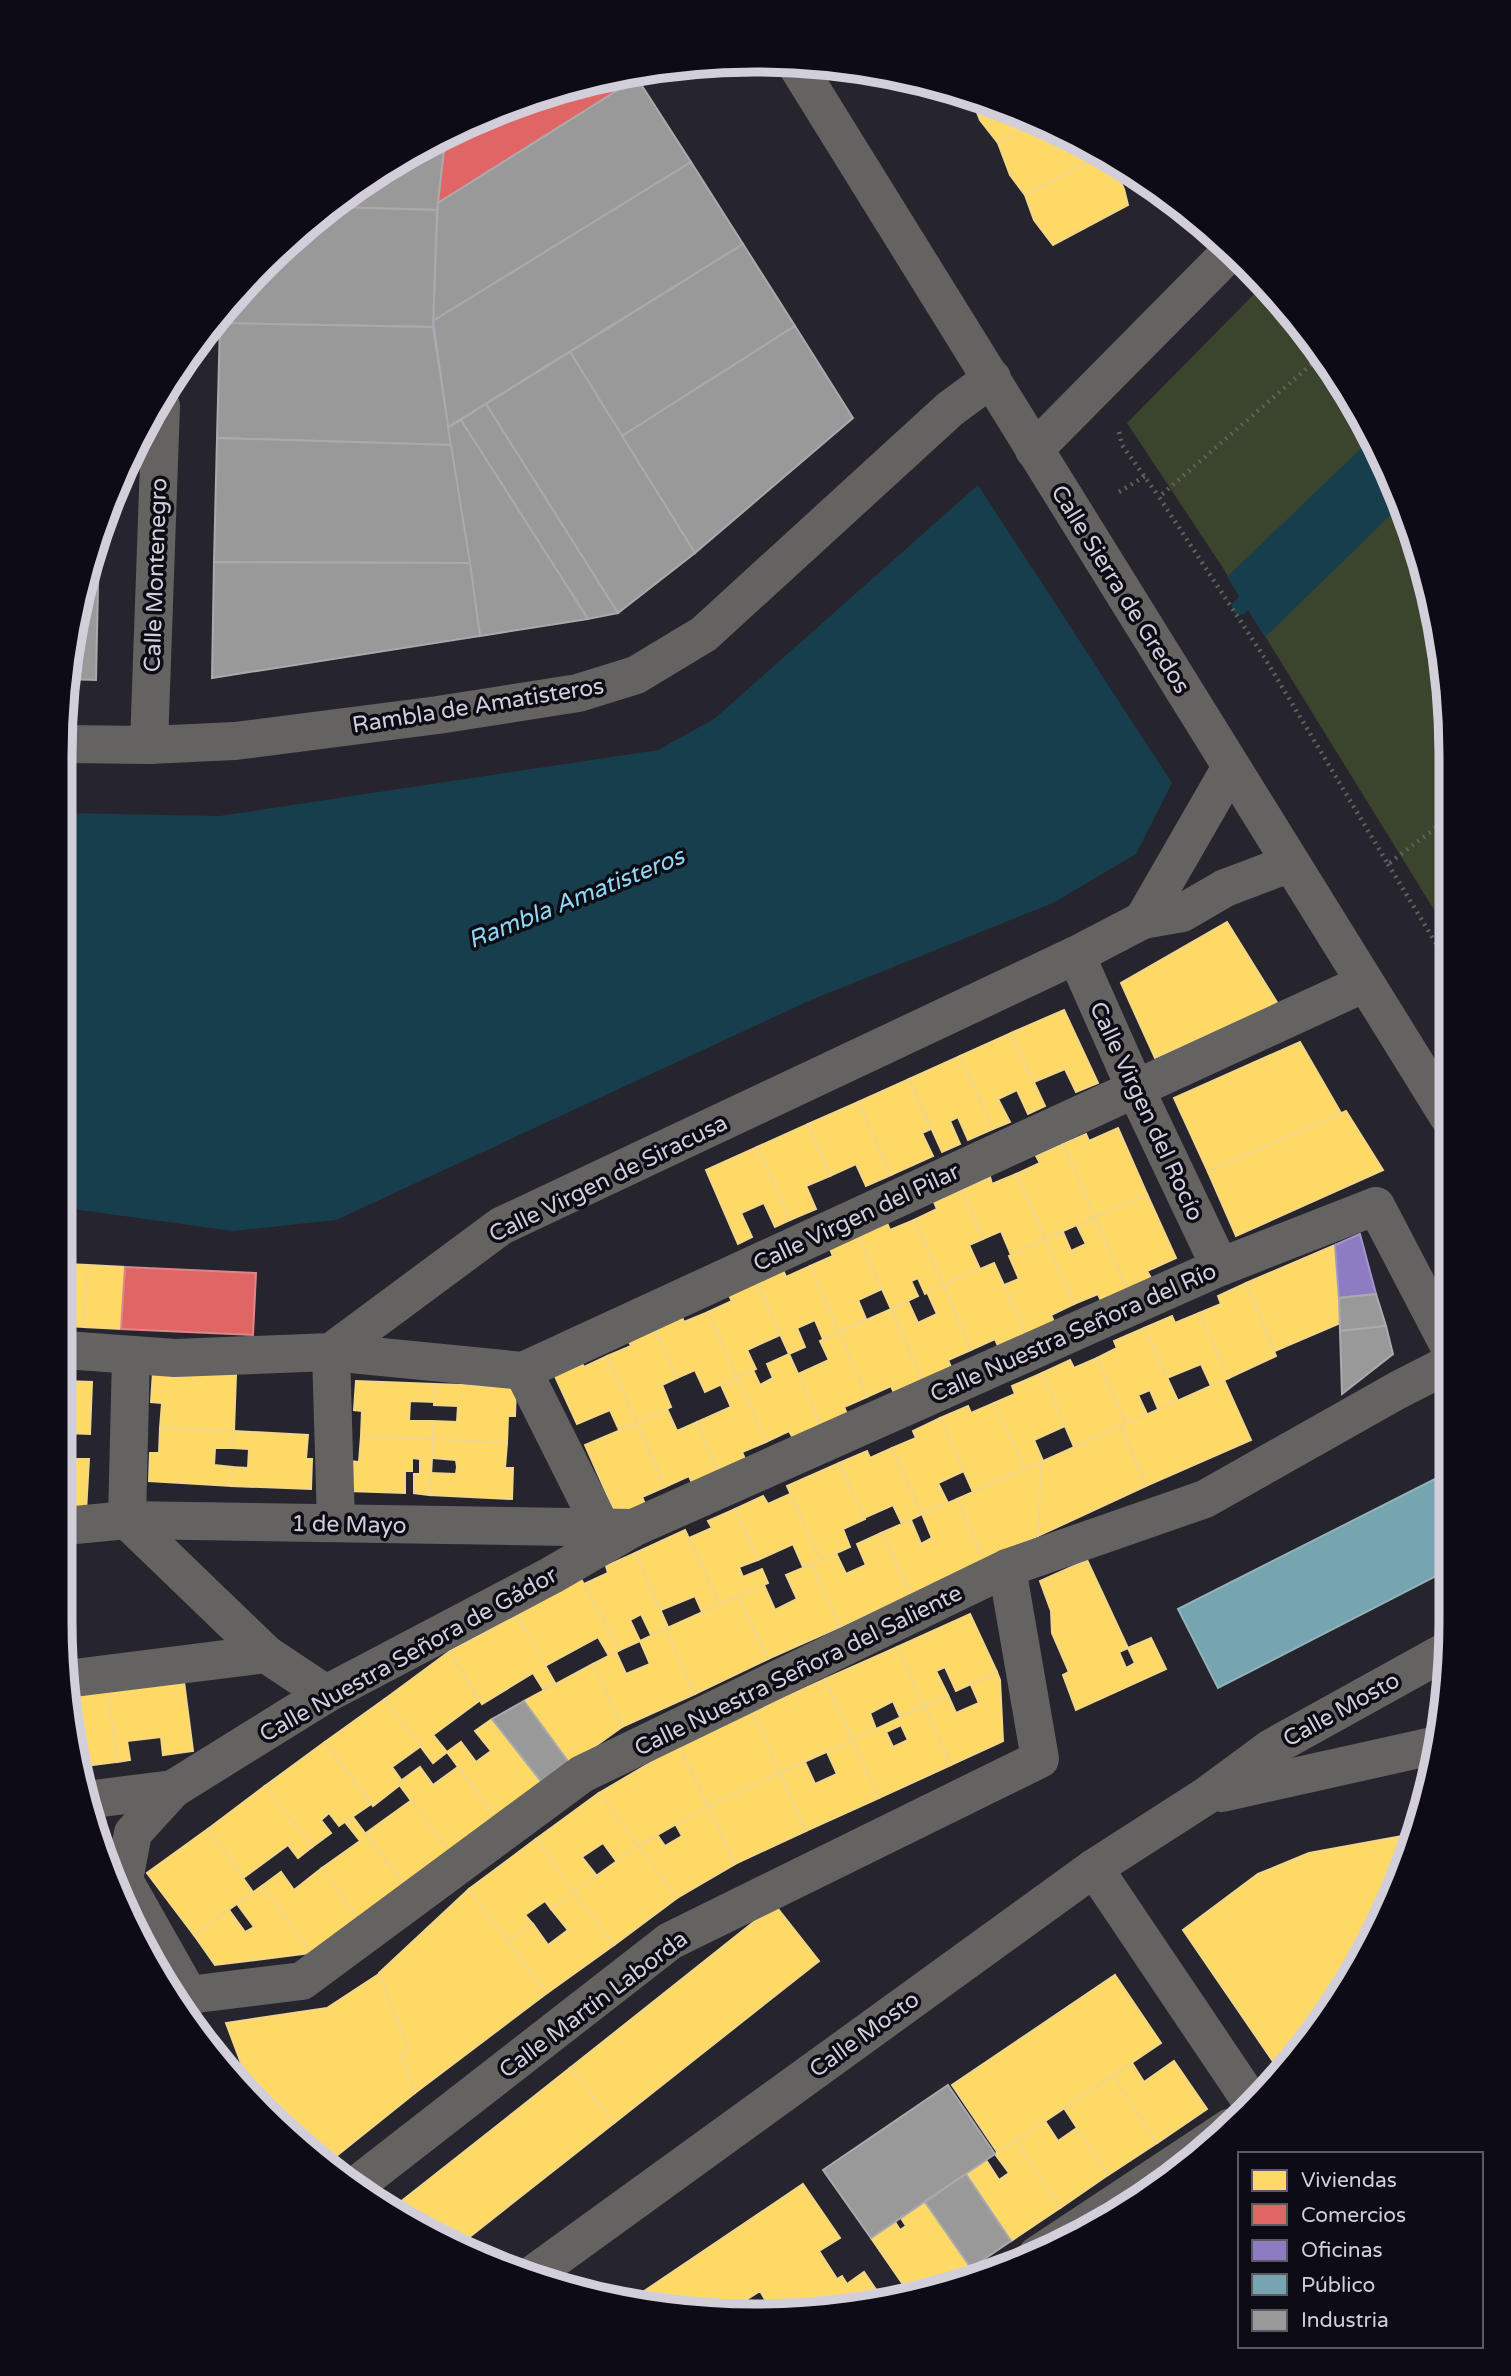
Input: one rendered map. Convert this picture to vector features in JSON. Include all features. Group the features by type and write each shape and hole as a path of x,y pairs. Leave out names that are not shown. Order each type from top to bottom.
{"street":[{"name":"Calle Sierra de Gredos","path":"802,73 1439,1102"},
{"path":"1034,450 1224,258"},
{"name":"Rambla de Amatisteros","path":"72,744 149,745 235,741 438,715 578,693 636,675 704,634 950,409 992,377"},
{"name":"Calle Montenegro","path":"149,745 161,419"},
{"path":"1143,919 1231,767"},
{"name":"Calle Virgen de Siracusa","path":"331,1352 501,1226 1076,955 1143,919 1182,913 1224,888 1291,863"},
{"name":"Calle Virgen del Rocío","path":"1076,955 1135,1088 1220,1267"},
{"name":"Calle Virgen del Pilar","path":"523,1371 1365,983"},
{"name":"Calle Nuestra Señora del Río","path":"617,1528 1220,1267 1376,1206 1439,1327"},
{"path":"72,1351 175,1358 331,1352 523,1371 617,1528"},
{"path":"331,1352 336,1523"},
{"path":"131,1355 127,1520 266,1654 326,1695"},
{"name":"Calle Nuestra Señora del Saliente","path":"184,1995 302,1981 582,1774 1007,1568 1205,1499 1439,1369"},
{"name":"1 de Mayo","path":"72,1525 127,1520 617,1528"},
{"name":"Calle Nuestra Señora de Gádor","path":"165,1966 124,1880 133,1833 173,1789 326,1695 552,1575 617,1528"},
{"name":"Calle Martín Laborda","path":"363,2180 670,1941 1040,1759 1007,1568"},
{"path":"74,1678 266,1654"},
{"name":"Calle Mosto","path":"540,2269 1094,1868 1206,1796 1271,1748 1438,1655"},
{"name":"Calle Mosto","path":"1206,1796 1427,1747"},
{"path":"96,1799 173,1789"},
{"path":"1094,1868 1247,2096"}],"path":[{"path":"1314,362 1160,497 1266,660 1439,948"},
{"path":"1388,864 1439,825"}],"green space":[{"path":"1257,291 1298,339 1348,414 1369,453 1403,536 1426,622 1438,711 1439,918 1221,565 1127,423"}],"water":[{"path":"1365,445 1394,512 1265,637 1227,577"},
{"path":"978,485 1172,783 1136,854 1053,903 811,1000 336,1220 233,1231 72,1209 72,813 219,816 658,750 714,719"}],"building: Viviendas":[{"path":"975,108 1026,128 998,143 980,120"},
{"path":"1026,128 1091,160 1025,195 1010,175 998,143"},
{"path":"1091,160 1117,176 1128,205 1053,245 1034,220 1025,195"},
{"path":"1227,922 1278,1004 1155,1058 1121,983"},
{"path":"1064,1010 1098,1083 1076,1092 1065,1069 1034,1082 1011,1033"},
{"path":"1011,1033 1045,1106 1028,1114 1017,1090 998,1099 1010,1122 993,1129 960,1056"},
{"path":"1300,1042 1341,1113 1208,1172 1174,1098"},
{"path":"960,1056 993,1129 968,1140 958,1117 950,1121 960,1144 942,1152 909,1079"},
{"path":"909,1079 931,1129 922,1133 933,1156 891,1175 858,1102"},
{"path":"858,1102 891,1175 866,1186 856,1164 830,1176 808,1124"},
{"path":"1346,1111 1383,1170 1236,1236 1208,1172"},
{"path":"808,1124 830,1176 806,1186 816,1209 790,1220 757,1147"},
{"path":"1118,1128 1147,1194 1095,1217 1063,1144 1086,1134 1089,1141"},
{"path":"1063,1144 1095,1217 1045,1239 1016,1174 1040,1163 1036,1156"},
{"path":"757,1147 790,1220 775,1227 764,1203 741,1213 752,1237 738,1244 706,1170"},
{"path":"1016,1174 1045,1239 1011,1255 1001,1231 983,1239 962,1190 990,1177 992,1184"},
{"path":"962,1190 983,1239 969,1245 980,1269 943,1285 914,1220 937,1209 934,1202"},
{"path":"1147,1194 1176,1258 1147,1271 1151,1278 1127,1289 1095,1217"},
{"path":"1095,1217 1127,1289 1101,1301 1098,1294 1074,1304 1045,1239 1063,1232 1071,1251 1086,1244 1077,1226"},
{"path":"914,1220 943,1285 925,1294 918,1278 911,1281 918,1296 891,1309 858,1236 887,1223 890,1230"},
{"path":"858,1236 882,1289 858,1300 866,1319 839,1332 810,1266 833,1256 830,1249"},
{"path":"1045,1239 1074,1304 1051,1315 1054,1322 1026,1334 1004,1285 1019,1279 1009,1256"},
{"path":"1335,1245 1340,1323 1275,1351 1246,1283"},
{"path":"994,1263 1026,1334 998,1346 995,1339 971,1350 943,1285"},
{"path":"72,1264 88,1265 84,1327 72,1326"},
{"path":"88,1265 125,1267 121,1329 84,1327"},
{"path":"810,1266 839,1332 823,1339 815,1320 797,1328 805,1347 789,1354 756,1281 783,1270 786,1277"},
{"path":"756,1281 780,1335 747,1350 756,1369 737,1377 708,1312 732,1301 728,1294"},
{"path":"1246,1283 1276,1356 1229,1378 1199,1313 1221,1304 1218,1296"},
{"path":"943,1285 971,1350 948,1360 951,1367 922,1380 891,1309 908,1301 918,1323 937,1314 927,1292"},
{"path":"891,1309 922,1380 894,1393 891,1386 867,1397 839,1332"},
{"path":"708,1312 737,1377 705,1392 695,1370 677,1378 654,1328 681,1315 684,1322"},
{"path":"1199,1313 1229,1378 1211,1386 1201,1364 1167,1378 1144,1328 1172,1316 1175,1323"},
{"path":"654,1328 677,1378 662,1385 671,1407 637,1423 607,1356 631,1346 628,1339"},
{"path":"1144,1328 1178,1401 1158,1409 1150,1390 1138,1395 1147,1414 1126,1424 1097,1358 1117,1348 1114,1341"},
{"path":"839,1332 867,1397 844,1407 847,1414 821,1425 798,1374 829,1360 820,1341"},
{"path":"789,1354 821,1425 793,1438 789,1431 766,1442 737,1377 753,1370 760,1385 773,1378 767,1364"},
{"path":"607,1356 637,1423 619,1430 610,1410 577,1424 553,1372 580,1360 584,1367"},
{"path":"1097,1358 1126,1424 1074,1447 1042,1373 1070,1360 1074,1368"},
{"path":"153,1371 236,1375 234,1431 160,1428 162,1403 151,1402"},
{"path":"1042,1373 1065,1426 1034,1440 1043,1461 1025,1469 994,1403 1015,1394 1012,1386"},
{"path":"737,1377 766,1442 742,1452 745,1459 718,1472 697,1422 731,1407 721,1385"},
{"path":"1224,1380 1251,1440 1146,1486 1121,1426"},
{"path":"72,1381 92,1382 90,1434 72,1433"},
{"path":"356,1381 435,1384 434,1402 410,1401 409,1421 433,1421 433,1439 361,1436 362,1411 354,1410"},
{"path":"435,1384 516,1387 515,1416 508,1416 507,1443 433,1439 433,1421 457,1422 458,1406 434,1405"},
{"path":"994,1403 1025,1469 973,1492 940,1418 968,1406 971,1413"},
{"path":"667,1409 677,1431 697,1422 718,1472 692,1483 689,1476 665,1487 637,1423"},
{"path":"940,1418 964,1471 938,1483 948,1503 922,1514 892,1448 916,1438 913,1431"},
{"path":"637,1423 665,1487 642,1497 645,1504 617,1517 585,1445"},
{"path":"1121,1426 1146,1486 1038,1536 1041,1462"},
{"path":"160,1428 234,1431 233,1448 215,1448 214,1465 232,1467 231,1486 149,1481 150,1453 159,1453"},
{"path":"234,1431 308,1435 306,1459 312,1459 311,1489 231,1486 232,1467 248,1468 249,1449 233,1448"},
{"path":"361,1436 433,1439 430,1495 414,1493 414,1474 420,1474 420,1459 412,1458 412,1471 405,1471 405,1493 348,1491 350,1461 359,1462"},
{"path":"433,1439 507,1443 505,1468 513,1468 512,1499 430,1495 431,1473 456,1474 457,1467 456,1460 433,1458"},
{"path":"892,1448 922,1514 902,1524 893,1505 864,1518 839,1463 867,1451 870,1458"},
{"path":"72,1459 89,1459 86,1512 72,1511"},
{"path":"1041,1462 1038,1536 984,1560 957,1499"},
{"path":"839,1463 865,1519 843,1529 850,1547 821,1560 787,1486"},
{"path":"790,1494 821,1560 803,1567 793,1544 758,1560 735,1509 763,1496 768,1504"},
{"path":"957,1499 984,1560 912,1594 881,1533 911,1520 921,1544 932,1538 922,1514"},
{"path":"735,1509 758,1560 739,1567 743,1577 762,1569 768,1583 720,1604 689,1538 712,1528 708,1521"},
{"path":"685,1530 720,1604 702,1612 695,1596 661,1610 635,1553"},
{"path":"881,1533 912,1594 840,1627 812,1564 836,1553 846,1574 866,1565 857,1544"},
{"path":"635,1553 668,1627 651,1635 641,1614 630,1620 640,1641 620,1650 584,1584 608,1573 606,1566"},
{"path":"1087,1560 1128,1648 1151,1638 1166,1669 1076,1710 1063,1675 1069,1672 1052,1633 1051,1611 1040,1581","holes":["1128,1648 1135,1663 1126,1668 1119,1652"]},
{"path":"812,1564 840,1627 768,1659 738,1596 764,1585 775,1610 797,1599 786,1575"},
{"path":"581,1579 620,1650 609,1656 598,1637 545,1666 517,1615"},
{"path":"738,1596 768,1659 695,1694 665,1629"},
{"path":"970,1614 997,1672 956,1691 945,1667 936,1671 948,1695 924,1706 897,1647"},
{"path":"517,1615 555,1683 543,1689 533,1673 482,1704 450,1651"},
{"path":"665,1629 695,1694 622,1727 593,1664 616,1652 626,1674 650,1664 640,1641"},
{"path":"897,1647 924,1706 900,1717 893,1701 870,1713 876,1729 853,1740 825,1679"},
{"path":"450,1651 479,1701 433,1735 447,1752 433,1763 385,1699"},
{"path":"593,1664 622,1727 570,1764 524,1701"},
{"path":"997,1672 1000,1680 1003,1741 951,1765 924,1706 948,1695 956,1713 979,1703 971,1685"},
{"path":"183,1674 193,1751 163,1755 161,1737 127,1741 130,1760 117,1762 107,1685"},
{"path":"825,1679 853,1740 780,1773 753,1712"},
{"path":"107,1685 117,1762 88,1766 76,1690"},
{"path":"385,1699 421,1746 392,1767 402,1781 373,1806 325,1742"},
{"path":"924,1706 951,1765 879,1798 853,1740","holes":["901,1725 908,1740 893,1747 886,1732"]},
{"path":"753,1712 780,1773 708,1806 679,1746"},
{"path":"492,1719 543,1784 496,1818 447,1752 461,1742 476,1762 491,1751 475,1731"},
{"path":"853,1740 879,1798 806,1831 780,1773 805,1762 815,1784 837,1774 827,1752"},
{"path":"325,1742 371,1804 339,1826 329,1813 321,1820 331,1833 312,1847 265,1786"},
{"path":"679,1746 708,1806 638,1846 599,1793"},
{"path":"420,1767 433,1785 458,1767 496,1818 449,1852 398,1783"},
{"path":"780,1773 806,1831 735,1864 708,1806"},
{"path":"265,1786 312,1847 298,1858 288,1845 243,1878 208,1829"},
{"path":"599,1793 638,1846 617,1862 603,1843 582,1857 597,1876 574,1892 536,1839"},
{"path":"412,1800 449,1852 404,1885 366,1833"},
{"path":"708,1806 735,1864 677,1898 638,1846 658,1836 665,1846 682,1836 676,1825"},
{"path":"353,1817 404,1885 358,1919 322,1868 360,1841 345,1822"},
{"path":"208,1829 253,1892 194,1935 147,1873"},
{"path":"1404,1836 1369,1923 1348,1962 1298,2037 1275,2065 1183,1930 1258,1874 1309,1853"},
{"path":"536,1839 574,1892 551,1909 545,1901 525,1915 533,1924 508,1942 469,1889"},
{"path":"638,1846 677,1898 614,1945 574,1892"},
{"path":"322,1868 358,1919 311,1953 262,1886 281,1872 294,1890"},
{"path":"262,1886 311,1953 215,1965 194,1935 229,1910 245,1932 254,1927 237,1904"},
{"path":"469,1889 547,1993 415,2093 401,2056 408,2048 379,1973"},
{"path":"574,1892 614,1945 547,1993 508,1942 533,1924 548,1945 568,1930 551,1909"},
{"path":"775,1905 819,1961 614,2123 570,2068"},
{"path":"379,1974 408,2048 401,2056 415,2093 333,2158 305,2135 246,2076 226,2023 327,2008"},
{"path":"1115,1975 1161,2043 998,2153 952,2085"},
{"path":"1174,2061 1207,2109 1157,2143 1113,2076 1132,2063 1144,2082"},
{"path":"570,2068 614,2123 466,2240 399,2203"},
{"path":"1113,2076 1157,2143 1108,2175 1064,2108"},
{"path":"1045,2121 1058,2141 1077,2128 1108,2175 1060,2208 1016,2141"},
{"path":"1016,2141 1060,2208 1011,2241 966,2174 986,2160 999,2180 1009,2173 995,2154"},
{"path":"803,2184 840,2238 819,2251 837,2279 842,2276 847,2284 864,2272 878,2293 800,2303 768,2304 760,2291 740,2304 711,2303 640,2294"},
{"path":"925,2202 971,2268 905,2287 871,2238 895,2222 900,2230 906,2226 901,2218"}],"building: Comercios":[{"path":"627,84 438,203 445,146 536,108"},
{"path":"125,1267 256,1273 253,1335 121,1329"}],"building: Oficinas":[{"path":"1360,1234 1376,1294 1339,1298 1335,1245"}],"building: Público":[{"path":"1439,1477 1439,1575 1218,1688 1178,1609"}],"building: Industria":[{"path":"640,82 691,162 433,321 438,203 627,84"},
{"path":"444,148 437,210 347,207 414,163"},
{"path":"691,162 743,244 448,427 433,321"},
{"path":"347,207 437,210 433,327 226,323 272,272"},
{"path":"743,244 795,326 622,436 570,352"},
{"path":"226,323 433,327 451,445 217,438 220,331"},
{"path":"795,326 853,418 695,553 622,436"},
{"path":"570,352 695,553 618,613 486,404"},
{"path":"486,404 618,613 588,619 461,420"},
{"path":"461,420 588,619 480,636 448,427"},
{"path":"217,438 451,445 470,563 214,562"},
{"path":"214,562 470,563 480,636 212,678"},
{"path":"98,568 96,680 77,679 85,622"},
{"path":"1376,1294 1386,1326 1340,1331 1339,1298"},
{"path":"1386,1326 1393,1354 1342,1394 1340,1331"},
{"path":"524,1701 570,1764 543,1784 492,1719"},
{"path":"948,2085 995,2154 871,2238 823,2170"},
{"path":"966,2174 1011,2241 971,2268 925,2202"}],"waterway":[{"name":"Rambla Amatisteros","path":"1240,607 1259,589"}]}
